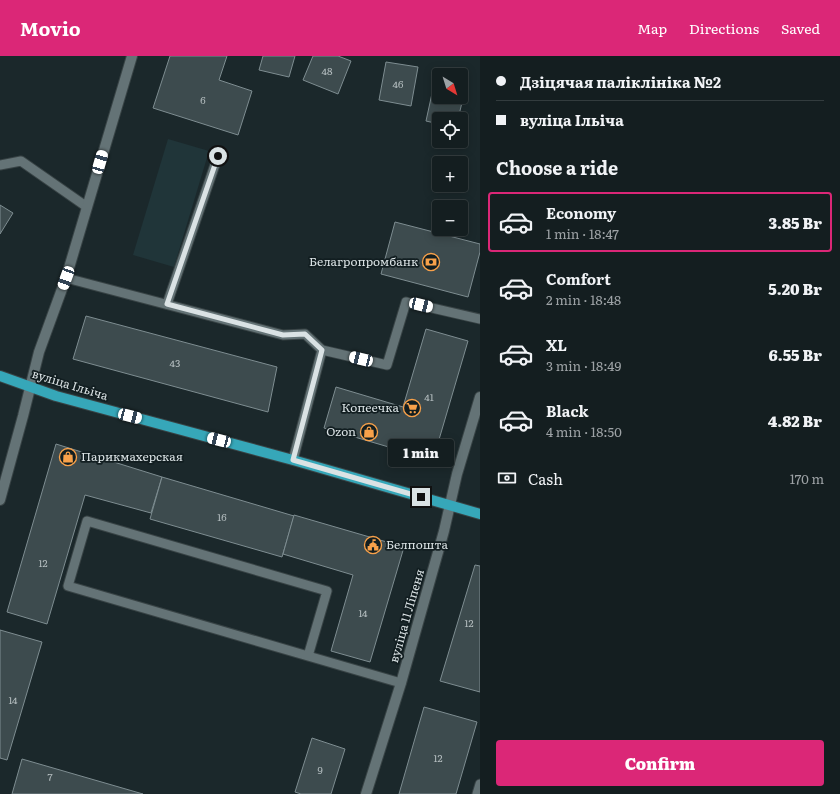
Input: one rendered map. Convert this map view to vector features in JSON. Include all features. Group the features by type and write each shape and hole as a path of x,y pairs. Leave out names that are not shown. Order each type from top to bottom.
{"main road":[{"name":"вуліца Ільіча","path":"0,376 56,396 293,460 480,514"}],"street":[{"path":"0,500 39,352 66,278 132,56"},
{"name":"вуліца 11 Ліпеня","path":"366,794 401,683 451,506 457,474 480,397"}],"lane":[{"path":"167,304 218,156"},
{"path":"0,165 21,161 87,207"},
{"path":"66,278 283,335 305,334 322,350 386,365 406,302 480,319"},
{"path":"293,460 322,350"},
{"path":"308,656 327,591 86,521 68,586 308,656 401,683"},
{"path":"477,794 480,784"}],"shaded area":[{"path":"168,139 209,151 174,267 133,255"}],"building":[{"path":"170,56 227,56 219,80 252,91 238,135 153,108"},
{"path":"263,56 295,56 289,77 259,70"},
{"path":"313,56 338,56 351,61 338,94 303,80"},
{"path":"386,62 418,67 411,106 379,100"},
{"path":"432,93 432,104 462,104 460,112 432,112 432,122 426,121"},
{"path":"0,205 13,213 0,234"},
{"name":"Белагропромбанк","path":"395,222 432,232 432,236 449,236 480,244 480,252 468,297 381,274"},
{"path":"86,316 277,367 268,412 73,359"},
{"path":"426,329 468,341 433,460 324,428 336,387 403,407"},
{"path":"56,444 162,477 151,513 85,495 47,624 7,612"},
{"path":"162,477 294,516 282,557 150,519"},
{"path":"294,515 404,547 370,662 331,651 353,575 283,554"},
{"path":"475,565 480,566 480,692 440,681"},
{"path":"0,630 42,642 7,760 0,758"},
{"path":"424,707 477,722 456,794 399,794"},
{"path":"312,738 345,749 331,794 301,794 295,792"},
{"path":"22,759 143,794 12,794"}],"place":[{"name":"Белагропромбанк","path":"431,262"},
{"name":"Копеечка","path":"412,408"},
{"name":"Ozon","path":"369,432"},
{"name":"Парикмахерская","path":"68,457"},
{"name":"Белпошта","path":"373,545"}],"route":[{"path":"218,156 167,304 283,335 305,334 322,350 293,460 421,497"}]}
